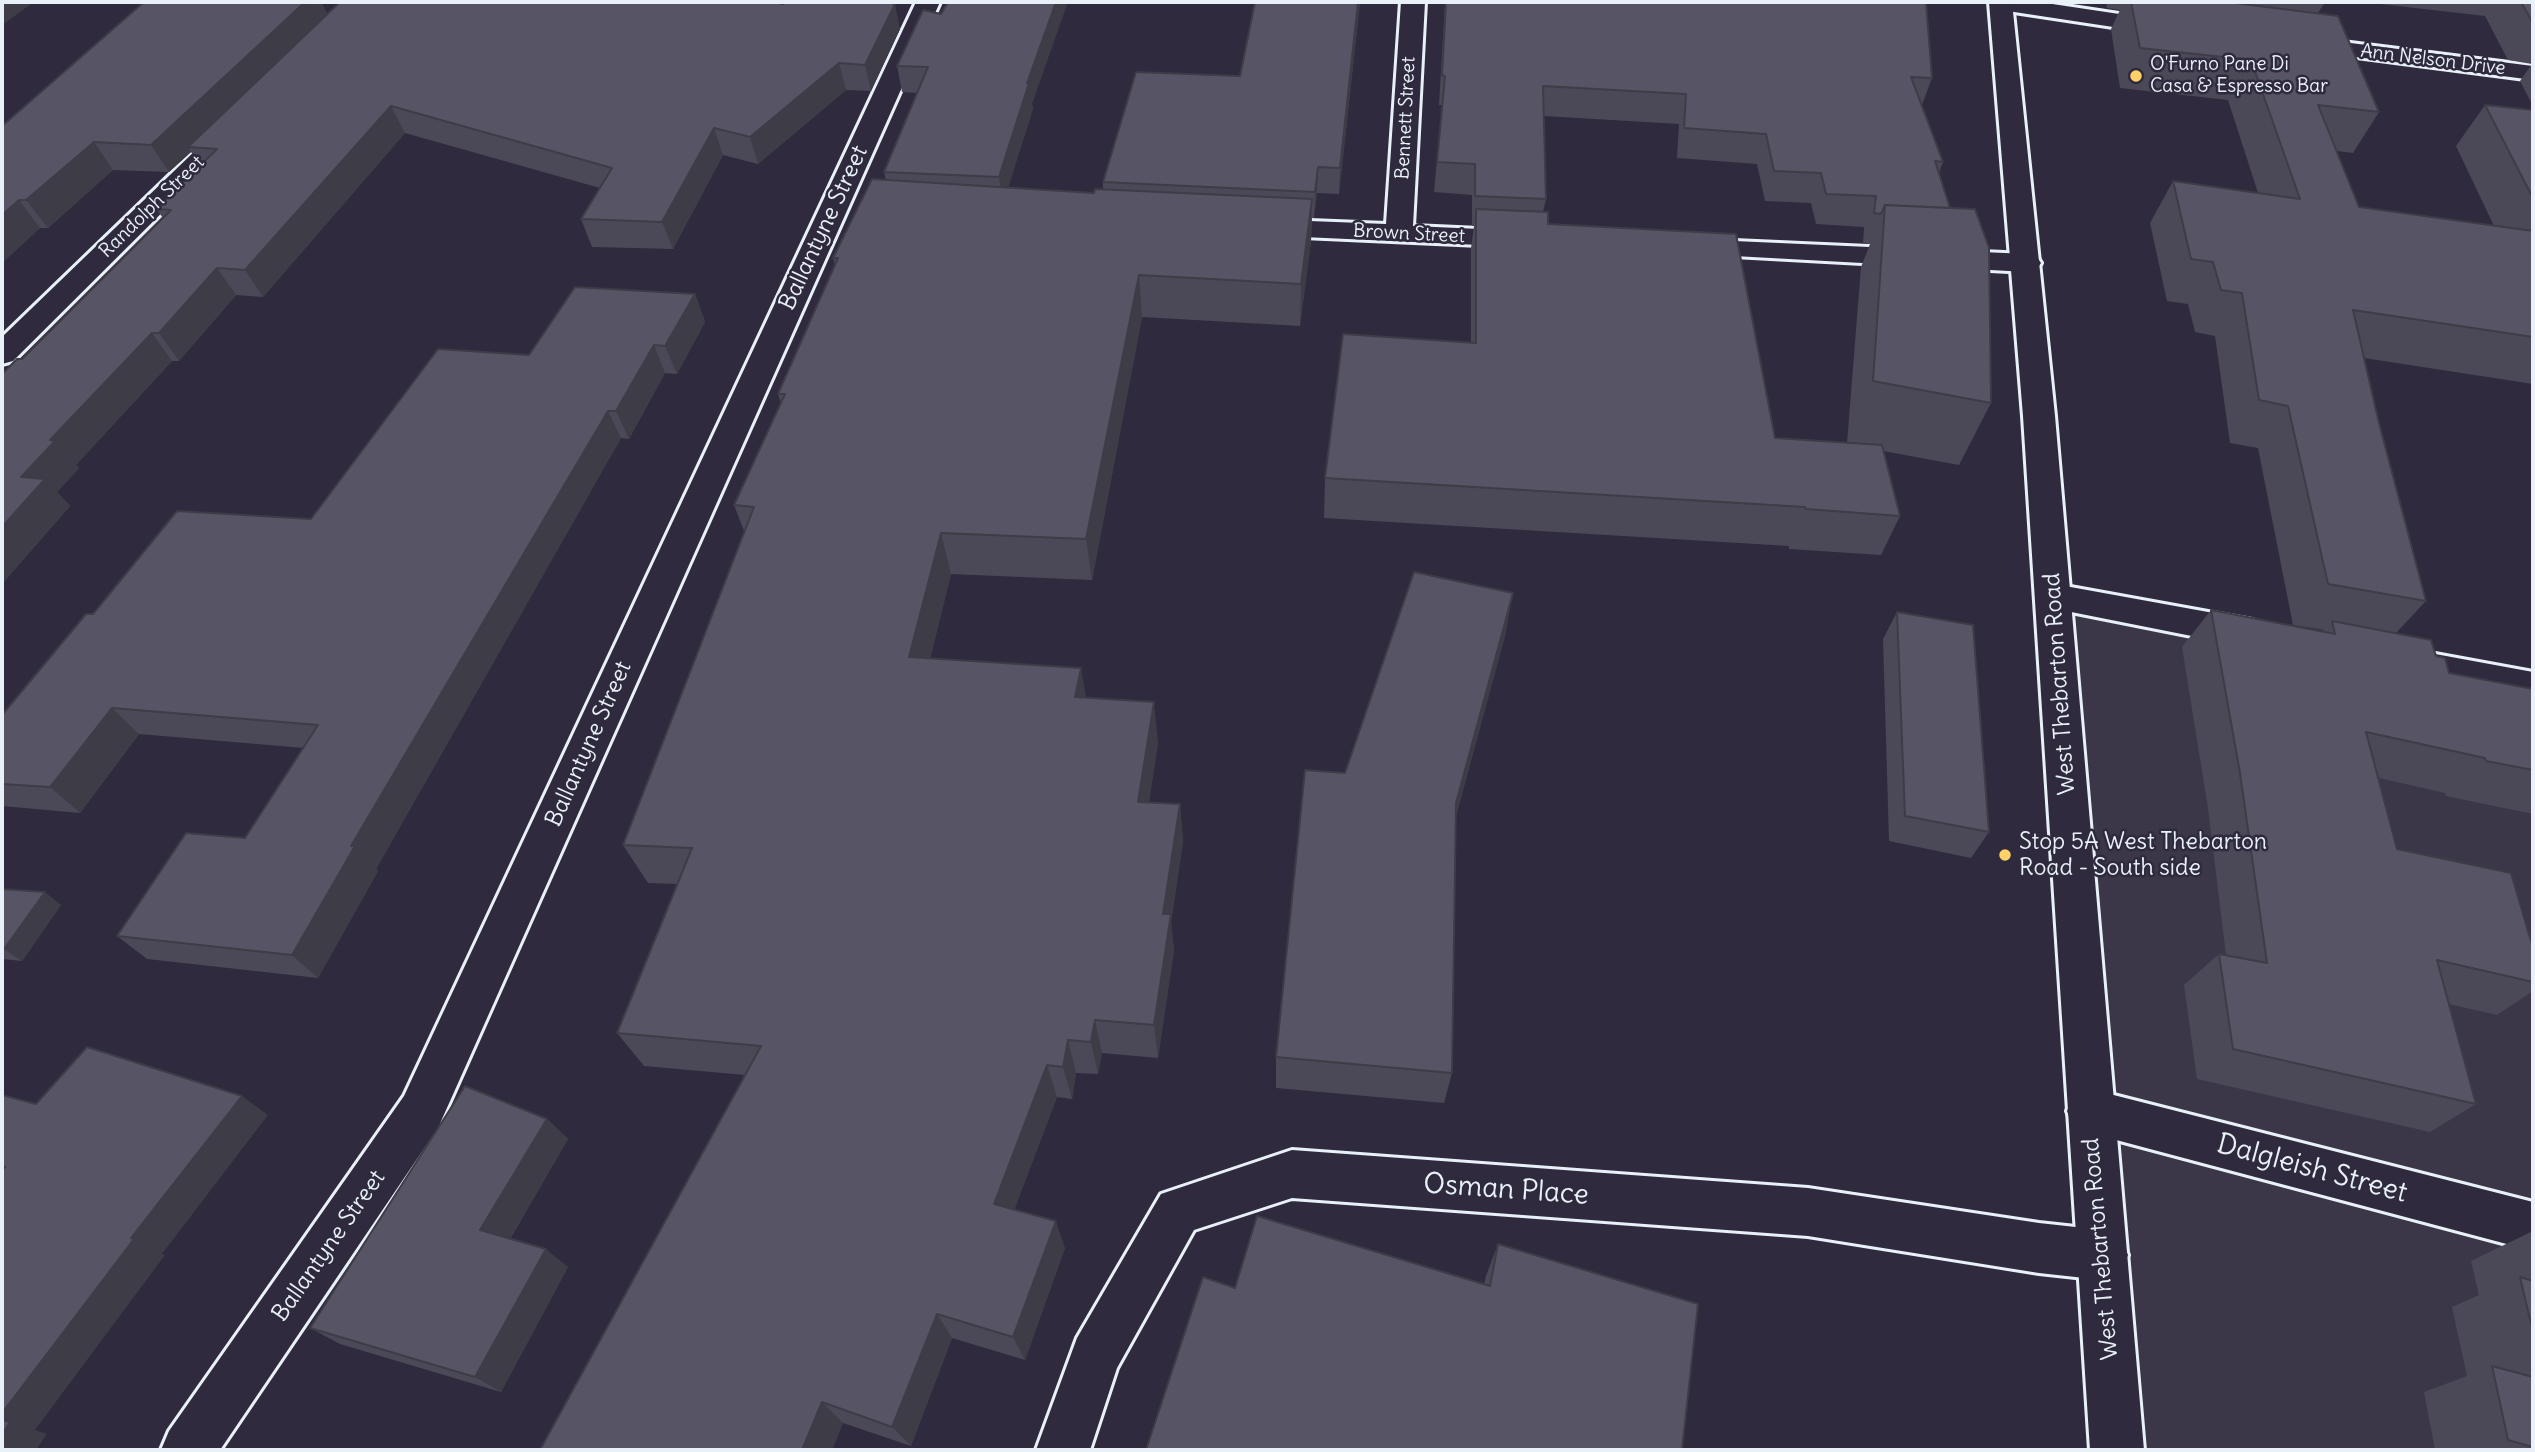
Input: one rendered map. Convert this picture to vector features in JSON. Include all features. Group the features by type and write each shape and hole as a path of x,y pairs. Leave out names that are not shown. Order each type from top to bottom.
{"street":[{"name":"Ballantyne Street","path":"188,1450 421,1112 847,207 928,2"},
{"name":"Bennett Street","path":"1399,233 1413,2"},
{"path":"2001,2 2189,30"},
{"name":"West Thebarton Road","path":"2001,2 2027,263 2054,597 2117,1450"},
{"name":"Ann Nelson Drive","path":"2285,42 2533,73"},
{"name":"Randolph Street","path":"2,354 256,107"},
{"name":"Brown Street","path":"1233,226 1550,241"},
{"path":"1660,246 2027,263"},
{"path":"2054,597 2287,640"},
{"path":"2369,656 2533,686"},
{"name":"Dalgleish Street","path":"2090,1111 2533,1227"},
{"name":"Osman Place","path":"1063,1450 1095,1356 1178,1210 1292,1174 1808,1212 2039,1248 2103,1255"}],"shaded area":[{"path":"2054,597 2533,686 2533,1450 2117,1450"}],"building":[{"path":"144,2 305,2 151,145 94,142 26,200 19,200 2,215 2,126"},
{"path":"340,2 895,4 865,65 839,63 750,137 714,128 662,222 581,219 612,168 391,106 245,270 217,268 159,333 152,333 50,440 55,441 21,477 45,479 2,527 2,374 17,359 22,359 171,210 156,209 217,149 188,147"},
{"path":"948,2 1056,2 1027,83 999,177 884,172 928,67 897,66 923,10 941,14"},
{"path":"1255,2 1358,2 1340,168 1318,167 1315,192 1103,182 1136,72 1240,76"},
{"path":"1446,2 1926,2 1932,78 1911,77 1943,162 1935,161 1950,208 1885,205 1881,214 1874,213 1876,196 1826,194 1821,173 1774,171 1766,134 1684,128 1686,94 1543,86 1546,199 1475,196 1475,164 1437,162 1445,76 1442,75"},
{"path":"2131,2 2227,2 2338,16 2379,112 2318,105 2359,207 2533,231 2533,337 2353,310 2379,423 2426,601 2328,584 2288,406 2259,400 2242,293 2221,290 2213,262 2191,259 2173,181 2300,199 2251,60 2140,48"},
{"path":"2521,2 2533,2 2533,23"},
{"path":"2485,105 2533,110 2533,198"},
{"path":"872,179 1094,193 1095,189 1312,199 1301,284 1139,275 1086,539 941,533 909,657 1081,668 1075,697 1154,702 1138,802 1180,804 1163,914 1171,914 1154,1025 1095,1020 1091,1042 1068,1040 1063,1067 1047,1065 994,1204 1056,1221 1013,1337 937,1314 892,1427 822,1402 802,1450 540,1450 761,1046 617,1033 692,848 623,845 754,507 734,505 785,394 778,394 838,258 833,258"},
{"path":"1885,205 1975,209 1989,248 1991,403 1873,381"},
{"path":"1476,209 1548,212 1548,224 1736,234 1775,438 1882,445 1900,516 1805,507 1325,478 1343,334 1476,343"},
{"path":"575,287 695,294 665,346 654,345 616,411 608,411 351,846 355,846 292,955 117,936 186,833 245,838 318,725 112,708 50,787 2,784 2,715 86,614 93,614 177,511 311,519 438,349 529,355"},
{"path":"1414,572 1513,593 1456,803 1452,1073 1276,1057 1305,770 1345,773"},
{"path":"2211,610 2335,634 2332,621 2431,640 2436,656 2445,658 2449,673 2533,689 2533,770 2366,732 2397,849 2511,873 2533,948 2533,982 2437,960 2476,1104 2233,1049 2219,954 2267,963 2240,773"},
{"path":"1897,612 1973,625 1989,832 1905,816"},
{"path":"2,889 45,892 4,949 2,948"},
{"path":"87,1047 242,1096 131,1238 134,1239 2,1413 2,1170 5,1167 2,1166 2,1095 36,1104"},
{"path":"465,1086 547,1119 480,1230 546,1249 475,1377 310,1328"},
{"path":"1257,1216 1490,1286 1498,1244 1698,1304 1682,1450 1146,1450 1203,1277 1235,1288"},
{"path":"2520,1277 2533,1281 2533,1332"},
{"path":"2492,1366 2533,1377 2533,1447 2508,1440"},
{"path":"2,1420 10,1422 2,1434"}],"place":[{"name":"O'Furno Pane Di Casa & Espresso Bar","path":"2136,76"},
{"name":"Stop 5A West Thebarton Road - South side","path":"2005,855"}]}
